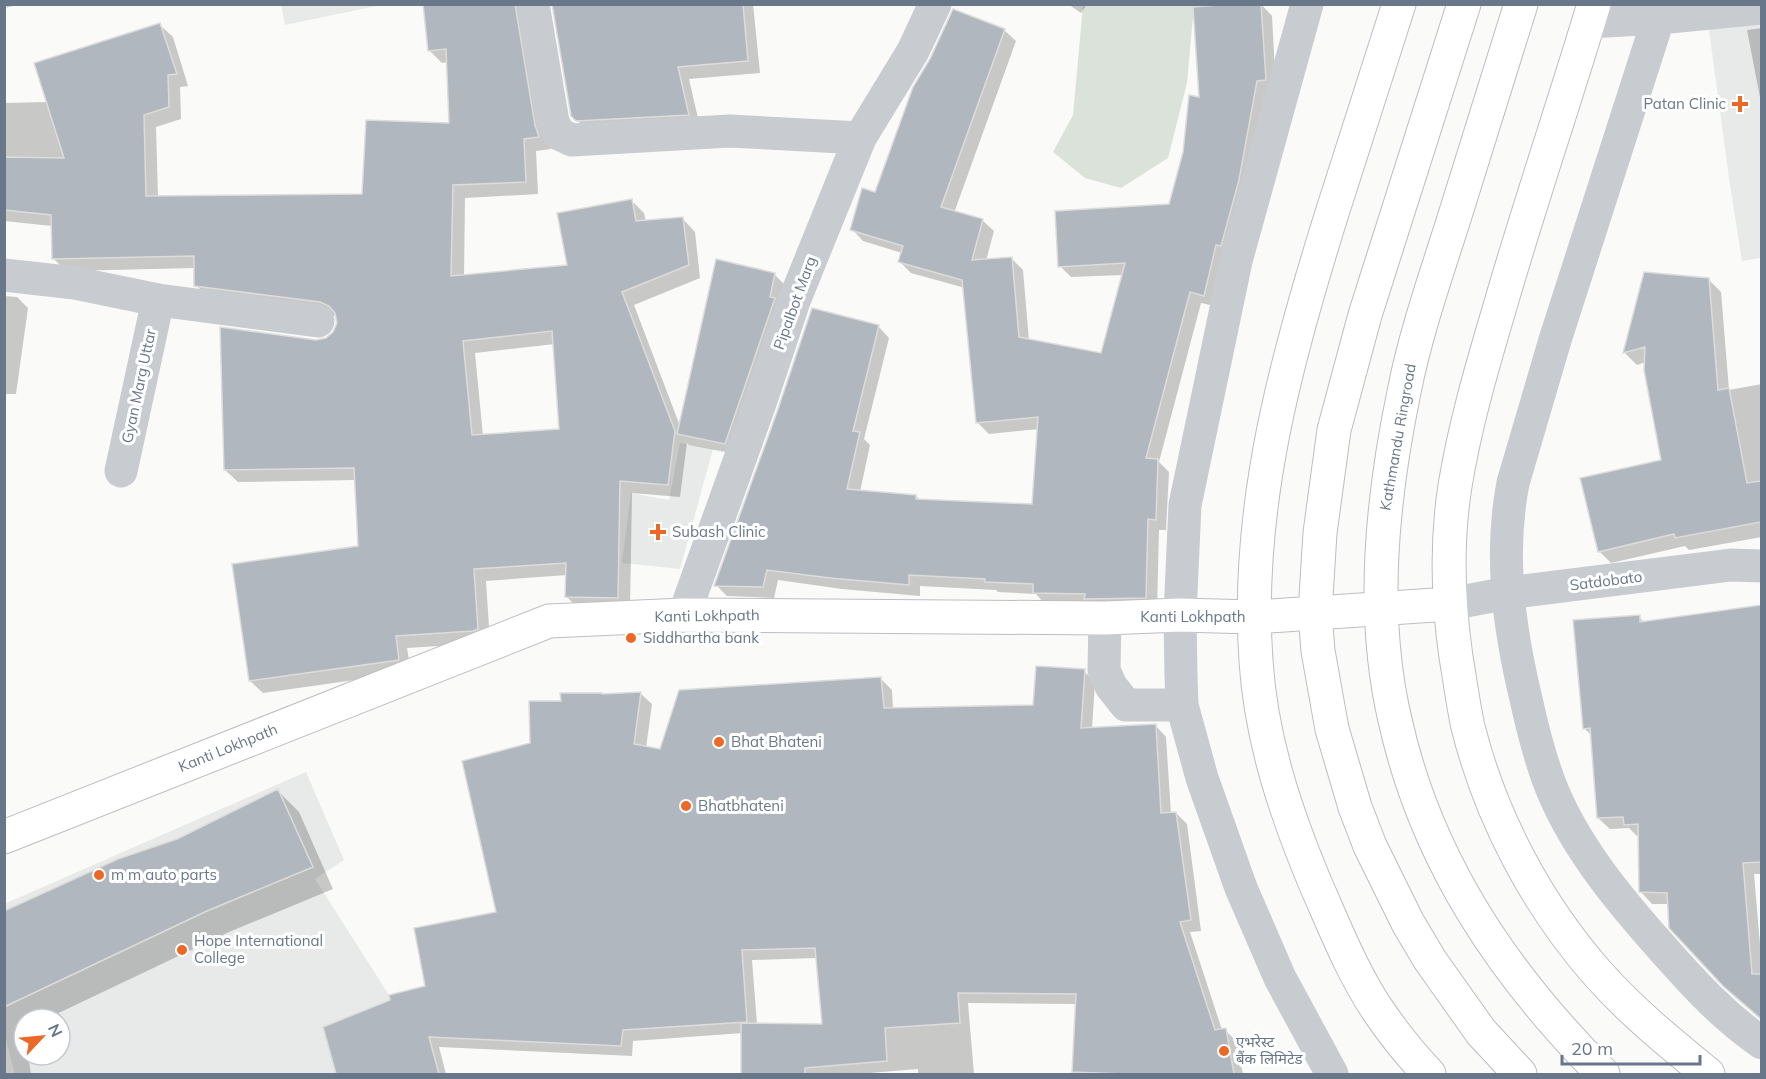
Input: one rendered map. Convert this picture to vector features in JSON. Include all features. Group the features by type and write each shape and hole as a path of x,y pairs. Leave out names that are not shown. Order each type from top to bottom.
{"main road":[{"path":"1399,4 1305,301 1283,386 1262,488 1255,570 1254,617 1256,663 1264,720 1280,789 1302,852 1348,957 1378,1011 1409,1053 1429,1074"},
{"path":"1464,4 1365,315 1334,430 1320,533 1315,613 1318,651 1332,729 1355,807 1370,846 1408,923 1430,960 1481,1032 1520,1074"},
{"name":"Kathmandu Ringroad","path":"1521,4 1426,306 1404,391 1387,492 1381,608 1394,718 1410,776 1432,833 1458,886 1487,935 1548,1017 1603,1074"},
{"path":"1592,13 1511,268 1470,408 1454,490 1449,569 1453,635 1462,697 1487,789 1526,870 1551,912 1598,974 1629,1007 1708,1074"},
{"name":"Kanti Lokhpath","path":"4,837 549,621 684,615 1254,617 1450,604"}],"street":[{"path":"533,4 553,122 559,134 572,140 730,131 860,138"},
{"name":"Pipalbot Marg","path":"684,615 794,301 860,138 913,51 935,4"},
{"path":"1307,4 1236,261 1185,505 1180,615 1182,705 1202,778 1241,888 1280,978 1332,1074"},
{"path":"1592,13 1761,8"},
{"path":"1661,11 1554,340 1513,483 1506,539 1508,593 1520,675 1531,721 1546,771 1566,818 1607,881 1639,921 1704,995 1761,1043"},
{"path":"4,275 75,283 158,300 318,321"},
{"name":"Gyan Marg Uttar","path":"121,471 158,300"},
{"name":"Satdobato","path":"1450,604 1508,593 1731,565 1761,566"},
{"path":"1106,618 1104,670 1111,686 1126,705 1182,705"}],"shaded area":[{"path":"281,4 381,5 285,25"},
{"path":"1083,5 1194,5 1187,83 1168,158 1121,188 1085,178 1053,152 1073,115"},
{"name":"Patan Clinic","path":"1761,16 1761,258 1742,261 1708,23"},
{"name":"Subash Clinic","path":"680,443 713,449 680,569 622,563 631,493 669,500"},
{"name":"Hope International College","path":"306,772 344,860 315,879 389,995 401,1074 15,1074 13,1067 72,1067 72,1007 12,1007 12,1063 5,1036 4,904"}],"building":[{"path":"423,4 515,4 535,125 539,137 524,139 526,182 453,185 451,276 567,265 557,213 632,199 636,221 683,217 689,265 622,292 675,431 668,485 620,481 618,598 565,597 566,563 474,569 478,629 396,636 399,660 249,681 232,564 358,546 354,468 224,470 220,327 316,340 326,338 333,332 337,323 335,313 329,306 320,302 194,286 194,256 52,259 51,215 4,210 4,157 64,158 34,63 160,23 177,74 168,75 169,107 144,115 146,196 362,194 366,120 449,123 446,49 428,51","holes":["552,331 559,429 472,435 463,341"]},
{"path":"552,4 743,4 748,61 678,67 689,115 576,121 571,116"},
{"path":"1261,4 1266,80 1257,81 1239,180 1221,246 1216,245 1204,296 1190,292 1146,458 1158,459 1156,520 1148,519 1146,598 1084,599 1085,594 1033,593 1033,584 985,582 985,579 909,575 909,585 767,570 763,587 714,586 812,308 879,325 853,431 860,432 847,489 916,495 916,499 1032,504 1038,417 976,423 962,280 898,262 903,246 850,230 862,188 875,192 913,87 930,59 953,9 1005,29 941,207 983,219 972,260 1012,257 1019,337 1101,353 1125,263 1058,267 1055,211 1169,204 1183,152 1189,95 1199,97 1193,7"},
{"path":"716,259 775,273 770,297 775,298 725,444 677,434"},
{"path":"1644,272 1709,278 1718,390 1729,388 1747,483 1761,481 1761,522 1675,538 1674,534 1598,552 1580,478 1661,460 1644,370 1645,347 1623,353"},
{"path":"1761,605 1761,862 1743,863 1752,974 1761,974 1761,1019 1723,986 1669,928 1667,893 1639,892 1638,824 1624,825 1623,817 1597,818 1590,728 1583,729 1573,620 1640,615 1640,622"},
{"path":"1036,666 1085,669 1081,728 1156,724 1161,813 1176,812 1191,920 1180,922 1215,1030 1226,1028 1234,1074 1072,1072 1076,994 958,993 960,1023 885,1028 887,1061 805,1068 805,1074 741,1074 741,1023 822,1024 815,948 742,950 747,1022 623,1030 621,1046 429,1037 439,1074 336,1074 323,1027 390,1000 389,995 425,986 414,928 496,912 462,761 530,743 529,701 561,701 560,693 641,692 634,744 660,749 679,690 881,677 884,708 1033,705"},
{"path":"278,789 313,867 207,911 4,1007 4,911 118,859 177,839"}],"place":[{"name":"Patan Clinic","path":"1740,104"},
{"name":"Subash Clinic","path":"658,532"},
{"name":"Siddhartha bank","path":"631,638"},
{"name":"Bhat Bhateni","path":"719,742"},
{"name":"Bhatbhateni","path":"686,806"},
{"name":"m m auto parts","path":"99,875"},
{"name":"Hope International College","path":"182,950"},
{"name":"एभरेस्ट बैंक लिमिटेड","path":"1224,1051"}]}
